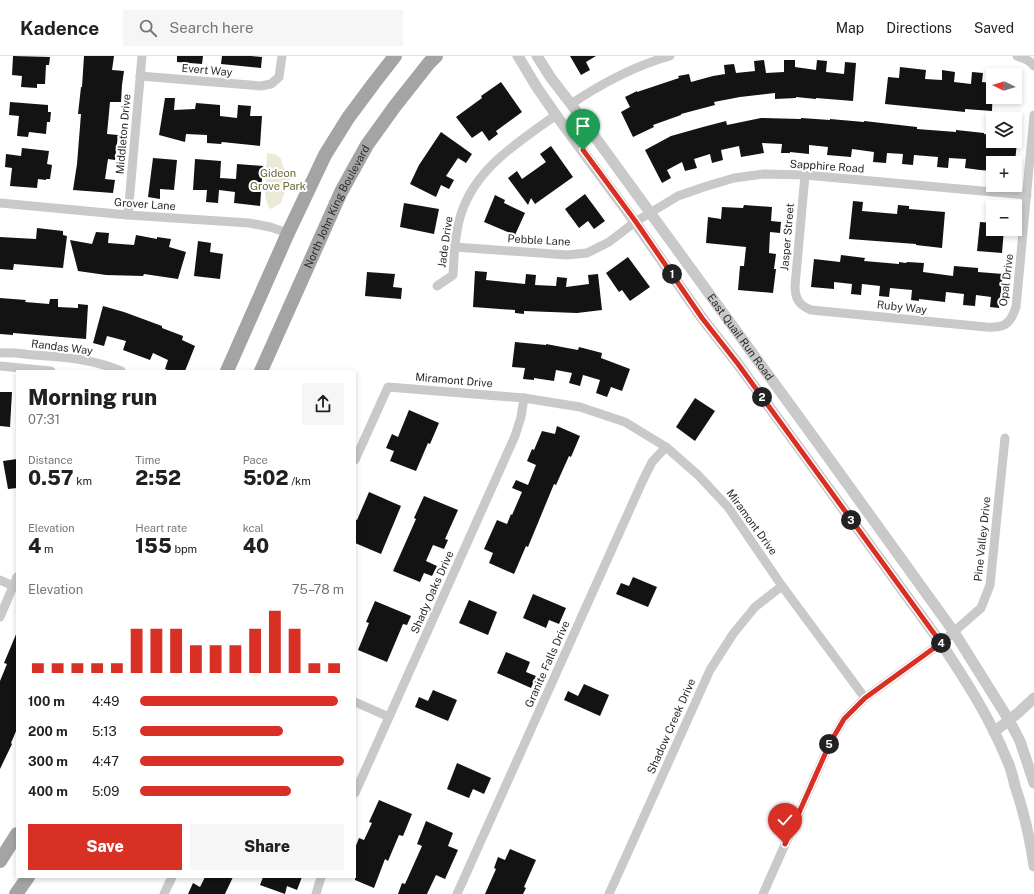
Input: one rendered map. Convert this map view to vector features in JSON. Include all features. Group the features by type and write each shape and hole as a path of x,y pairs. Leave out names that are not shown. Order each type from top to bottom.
{"main road":[{"path":"227,370 288,233 325,155 348,118 396,56"},
{"name":"North John King Boulevard","path":"261,370 344,185 367,145 395,106 436,56"},
{"path":"0,861 16,836"},
{"path":"16,894 27,878"}],"street":[{"name":"Middleton Drive","path":"128,215 142,56"},
{"name":"Evert Way","path":"140,76 261,86 271,84 279,77 282,56"},
{"name":"East Quail Run Road","path":"518,56 556,115 636,222 702,318 738,364 941,643 969,686 1008,761 1023,809 1034,866"},
{"name":"East Quail Run Road","path":"537,56 551,78 954,632 1009,720 1020,741 1034,783"},
{"path":"571,104 620,75 656,60 670,56"},
{"path":"1017,56 1026,58 1034,66"},
{"name":"Jade Drive","path":"437,286 453,275 456,236 461,214 470,193 490,166 508,150 556,115"},
{"name":"Opal Drive","path":"1006,324 1013,317 1016,307 1034,115"},
{"name":"Sapphire Road","path":"636,222 678,196 734,178 764,174 805,175 1027,196"},
{"name":"Jasper Street","path":"799,301 795,294 795,286 805,175"},
{"name":"Grover Lane","path":"0,203 128,215 249,223 270,227 288,233"},
{"name":"Pebble Lane","path":"455,247 567,255 587,253 609,242 636,222"},
{"name":"Ruby Way","path":"799,301 802,306 811,310 997,328 1006,324"},
{"name":"Randas Way","path":"0,353 73,358 107,365 118,370"},
{"path":"0,366 40,370"},
{"name":"Miramont Drive","path":"356,458 388,387 524,398 580,407 625,422 666,447 698,475 728,507 782,586 865,698"},
{"name":"Shady Oaks Drive","path":"356,791 515,436 521,417 524,398"},
{"name":"Pine Valley Drive","path":"763,894 830,743 844,719 865,698 941,643 981,608 990,585 1005,438"},
{"name":"Granite Falls Drive","path":"457,894 643,480 652,462 666,447"},
{"path":"0,580 15,582 0,618"},
{"name":"Shadow Creek Drive","path":"609,894 710,670 734,634 755,607 782,586"},
{"path":"994,732 1034,698"},
{"path":"356,702 389,717"},
{"path":"164,894 172,878"},
{"path":"316,894 321,878"}],"green space":[{"name":"Gideon Grove Park","path":"267,153 278,156 285,170 294,173 287,185 281,203 271,209 266,201 265,194"}],"building":[{"path":"13,56 50,57 49,65 46,65 45,84 37,84 37,88 21,87 22,76 12,75"},
{"path":"84,56 114,56 112,70 124,71 121,102 110,102 107,134 118,135 115,160 108,159 105,179 115,180 113,193 73,190 77,164 81,114 78,114 82,87"},
{"path":"177,56 203,56 202,64 177,62"},
{"path":"222,56 262,57 261,68 221,64"},
{"path":"570,56 596,56 586,62 590,70 581,75"},
{"path":"764,60 766,73 784,72 784,60 795,60 795,67 816,70 817,60 827,61 826,72 844,74 845,62 856,63 853,101 796,97 775,99 775,93 740,97 714,102 715,105 681,114 653,125 654,127 633,137 621,112 630,107 625,97 637,91 679,78 678,76 689,74 691,82 725,74 724,65 734,64 736,73 755,71 754,61"},
{"path":"900,67 926,70 925,79 942,80 942,70 955,72 954,82 971,84 972,72 983,73 982,82 986,82 986,104 992,104 992,111 965,109 965,112 885,104 888,77 899,78"},
{"path":"501,82 522,112 496,131 498,134 489,141 482,131 472,138 456,117 482,98 481,96"},
{"path":"165,98 175,98 174,110 195,109 196,103 220,105 220,116 237,118 238,105 251,106 250,116 262,116 260,146 222,142 221,144 207,143 207,135 186,134 185,142 159,135"},
{"path":"10,102 48,105 48,112 51,112 50,122 47,122 46,134 29,132 28,137 17,136 19,116 9,115"},
{"path":"761,118 801,118 864,121 917,127 917,129 956,132 956,130 984,133 986,134 986,148 1016,148 1016,156 986,156 986,170 965,168 966,159 949,158 948,168 937,167 938,157 914,155 913,165 902,164 903,154 887,153 886,163 873,162 874,152 852,149 851,157 827,155 828,147 809,145 809,154 790,152 781,153 782,144 762,143 764,153 741,157 739,146 721,150 723,160 712,163 710,154 694,159 697,168 685,171 682,162 667,170 671,178 662,183 645,150 671,136 726,121 727,125"},
{"path":"441,132 472,154 466,163 458,158 446,176 454,180 449,189 441,185 436,197 410,184 419,165"},
{"path":"551,146 573,177 535,204 531,198 528,205 508,178 517,171 522,179 546,162 540,154"},
{"path":"22,148 49,151 47,164 52,165 50,179 38,179 37,188 10,186 12,168 5,167 6,154 21,156"},
{"path":"153,158 177,160 174,190 160,189 160,199 148,197"},
{"path":"195,159 221,161 220,178 236,179 237,164 263,166 260,206 234,203 235,192 219,190 218,203 206,202 207,190 193,190"},
{"path":"585,194 605,221 594,229 588,221 579,228 565,209"},
{"path":"495,195 505,200 504,203 525,213 515,235 484,222"},
{"path":"853,201 863,202 862,211 897,214 898,205 909,206 909,209 945,212 942,248 916,244 849,239"},
{"path":"404,203 439,209 434,234 400,227"},
{"path":"744,205 772,207 771,221 781,222 780,233 770,232 769,253 776,254 773,293 738,290 740,266 744,266 746,247 706,243 708,217 721,219 722,207 743,208"},
{"path":"980,222 986,222 986,236 1003,236 1002,253 977,251"},
{"path":"37,228 63,231 63,235 67,236 63,268 14,264 13,270 0,269 0,237 36,239"},
{"path":"96,232 109,233 108,243 134,245 136,235 157,239 157,237 171,239 169,247 186,252 178,279 144,274 143,276 106,275 78,271 70,240 92,244"},
{"path":"198,241 211,243 210,252 223,254 220,279 194,276"},
{"path":"841,255 865,258 864,261 899,264 899,262 924,263 923,272 953,276 954,266 978,268 978,272 1003,274 999,308 990,307 991,297 976,295 975,306 963,305 964,294 946,292 945,302 919,299 919,301 911,300 912,290 890,288 889,297 879,296 880,286 862,284 861,295 851,294 852,284 834,282 834,289 811,287 814,259 840,262"},
{"path":"628,257 650,287 630,301 622,290 619,292 606,273"},
{"path":"475,271 487,272 486,280 525,284 526,274 536,275 535,285 556,286 557,277 567,278 566,287 589,284 588,275 598,274 602,310 577,313 524,311 524,314 515,313 515,310 473,307"},
{"path":"367,272 395,274 393,287 402,288 401,299 365,296"},
{"path":"0,298 49,304 50,299 58,299 58,307 78,308 78,304 88,305 86,339 13,333 13,335 0,334"},
{"path":"103,306 162,326 162,328 183,336 182,340 195,346 185,370 168,370 165,369 168,360 153,353 150,360 123,350 126,341 107,336 104,346 93,343"},
{"path":"515,342 546,344 578,350 579,347 602,353 601,358 630,369 622,391 611,387 607,397 596,393 600,380 583,375 580,386 569,383 572,373 556,370 554,381 534,378 534,380 523,379 525,368 512,367"},
{"path":"0,392 12,392 10,427 0,426"},
{"path":"695,398 715,411 695,441 676,427"},
{"path":"409,410 439,423 430,444 428,443 416,471 390,461 394,451 386,448 392,434 398,437"},
{"path":"557,426 580,436 556,485 554,484 528,547 526,546 514,574 489,563 493,553 484,549 497,520 507,524 511,514 512,515 522,492 512,488 516,480 528,485 536,465 527,461 532,449 534,450 542,431 555,434"},
{"path":"16,459 16,488 8,489 3,461"},
{"path":"369,492 401,506 381,554 356,543 357,520"},
{"path":"424,496 458,510 445,539 448,540 444,549 433,545 426,561 437,566 432,576 424,573 420,582 393,571 416,519 414,518"},
{"path":"633,577 657,587 648,607 616,594 621,583 629,586"},
{"path":"533,594 566,608 559,624 549,620 546,628 523,618"},
{"path":"469,600 497,612 488,635 459,623"},
{"path":"375,601 411,616 407,625 403,624 387,662 358,650 369,623 366,622"},
{"path":"16,634 16,731 11,743 12,744 0,769 0,681 7,664 4,663"},
{"path":"506,652 530,662 526,672 536,676 531,688 497,673"},
{"path":"584,684 609,695 600,716 564,700 568,691 578,696"},
{"path":"433,690 457,700 448,721 415,707 419,697 428,701"},
{"path":"457,763 491,778 484,794 473,789 469,798 447,789"},
{"path":"379,800 412,814 403,836 399,835 388,861 385,859 374,888 355,880 356,846 359,838 364,840 372,823 369,822"},
{"path":"426,821 453,833 448,846 458,850 445,879 436,875 427,894 398,894 402,883 405,884 422,846 417,844"},
{"path":"510,849 536,860 524,887 526,888 523,894 485,894 496,869 494,868 498,857 505,860"},
{"path":"204,878 233,878 225,894 188,894 193,883 200,887"},
{"path":"263,878 302,878 297,890 287,886 285,894 260,885"}],"route":[{"path":"583,150 636,222 702,318 738,364 941,643 865,698 844,719 830,743 785,844"}]}
